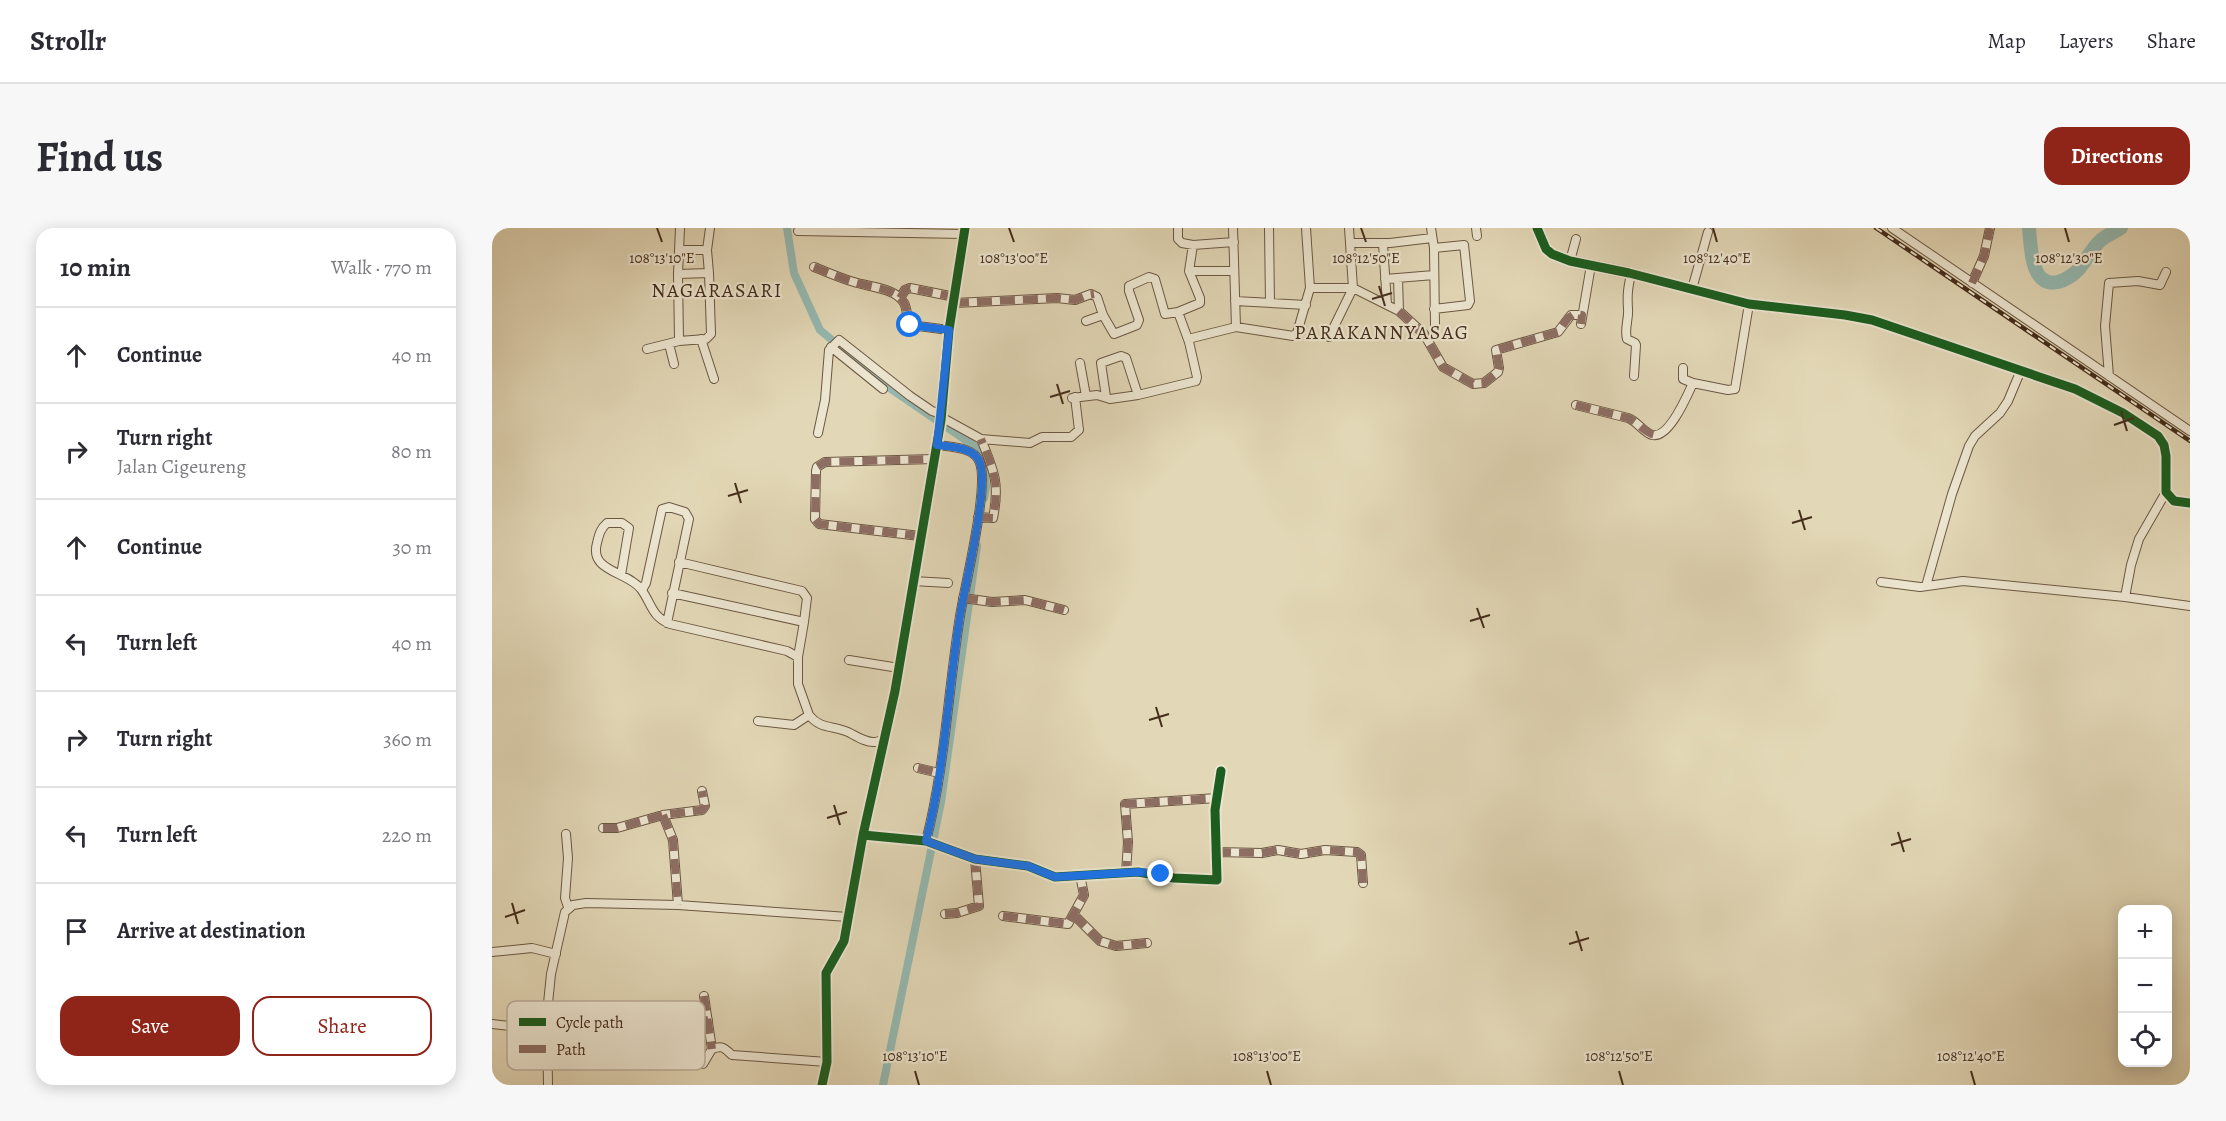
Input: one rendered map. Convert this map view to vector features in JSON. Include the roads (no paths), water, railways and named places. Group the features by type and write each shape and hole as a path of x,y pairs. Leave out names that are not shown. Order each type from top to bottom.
{"street":[{"path":"679,342 680,228"},
{"path":"647,349 706,339 711,334 707,250 710,228"},
{"path":"1178,228 1180,242 1193,245 1234,242"},
{"path":"1233,228 1236,327"},
{"path":"1269,228 1270,303"},
{"path":"1188,339 1236,327 1293,336 1300,328 1310,288 1306,228"},
{"path":"1329,336 1353,288 1349,228"},
{"path":"1431,228 1434,248 1435,325"},
{"path":"1892,228 2190,431"},
{"path":"1972,283 1984,256 1990,228"},
{"path":"798,231 965,231 949,330 937,445 899,668 863,835 844,941 826,973 827,1062 822,1085"},
{"path":"1539,231 1543,244 1552,254 1570,261 1631,273 1749,304 1872,320 2075,388 2123,413 2158,436 2164,445 2166,456 2166,492 2139,539 2131,565 2126,597"},
{"path":"1692,289 1708,232"},
{"path":"1350,243 1383,243 1432,238"},
{"path":"1570,261 1576,239"},
{"path":"1383,243 1387,304"},
{"path":"900,298 905,290 910,288 954,300 1057,298 1075,300 1092,294 1097,297 1103,315 1114,334 1137,325 1139,320 1129,286 1151,277 1155,279 1164,313 1178,312 1195,306 1200,301 1189,271 1193,245"},
{"path":"1434,248 1464,245 1470,301 1468,305 1434,309"},
{"path":"680,250 707,250"},
{"path":"1310,288 1353,288 1399,311 1424,334 1443,367 1473,384 1484,383 1498,372 1500,368 1496,350 1558,332 1570,315 1581,319 1591,265"},
{"path":"814,267 852,282 876,287 900,298 906,306 910,325 949,330"},
{"path":"1189,271 1234,271"},
{"path":"2109,376 2105,326 2109,283 2138,280 2160,285 2166,272"},
{"path":"678,274 709,273"},
{"path":"1631,273 1626,301 1628,308 1626,332 1627,339 1636,345 1634,376"},
{"path":"1385,279 1434,275"},
{"path":"1398,278 1399,311"},
{"path":"1236,301 1306,305"},
{"path":"1683,368 1683,379 1693,383 1728,390 1737,387 1749,304"},
{"path":"818,433 825,400 828,354 833,345 843,341 858,357 932,411 940,420 981,439 1030,442 1042,437 1071,437 1079,430 1074,398 1097,395 1106,398 1138,396 1196,381 1188,339 1178,312"},
{"path":"1086,321 1103,315"},
{"path":"701,339 714,379"},
{"path":"669,344 674,364"},
{"path":"833,345 883,389"},
{"path":"1106,398 1101,363 1121,356 1126,358 1138,396"},
{"path":"1080,363 1086,396"},
{"path":"1926,586 1952,495 1969,446 1975,436 2000,413 2008,401 2021,370"},
{"path":"1576,405 1634,420 1651,435 1656,435 1667,429 1674,420 1693,383"},
{"path":"979,517 994,518 997,497 996,476 981,439"},
{"path":"930,843 965,598 979,517 982,473 978,459 968,451 937,445"},
{"path":"920,536 819,524 815,519 816,471 820,464 833,461 934,459"},
{"path":"2166,492 2174,501 2190,503"},
{"path":"642,590 646,583 662,509 667,507 685,512 688,517 667,623"},
{"path":"621,575 629,528 622,524 606,523 600,530 594,552 595,557 604,566 642,590 655,614 667,623 788,651 798,657"},
{"path":"679,562 802,591 807,595 798,657 798,684 808,715 825,727 847,732 874,743 884,739"},
{"path":"914,581 948,583"},
{"path":"1881,582 1911,587 1963,581 2126,597 2190,606"},
{"path":"672,593 804,622"},
{"path":"965,598 992,602 1025,600 1064,610"},
{"path":"849,660 899,668"},
{"path":"758,721 794,725 808,715"},
{"path":"918,768 939,772"},
{"path":"863,835 930,843 975,859 1028,866 1055,877 1152,873 1174,878 1217,880 1217,798 1221,771"},
{"path":"603,828 623,827 663,815 702,810 705,806 702,791"},
{"path":"1126,873 1128,842 1125,804 1217,798"},
{"path":"663,815 673,840 678,905"},
{"path":"566,834 568,858 565,898 568,907"},
{"path":"1216,852 1262,853 1278,850 1304,854 1325,850 1357,852 1361,855 1362,883"},
{"path":"945,914 979,906 975,859"},
{"path":"1003,916 1068,924 1084,895 1080,875"},
{"path":"549,1001 551,974 568,907 586,903 678,905 848,917"},
{"path":"1074,915 1088,926 1095,938 1106,943 1116,946 1147,943"},
{"path":"492,952 532,948 556,954"},
{"path":"704,996 705,1001"},
{"path":"705,1002 712,1049 705,1061"},
{"path":"492,1024 507,1026"},
{"path":"712,1049 724,1047 732,1055 737,1056 827,1062"},
{"path":"548,1070 548,1085"}],"waterway":[{"path":"787,228 794,273 820,330 888,387 983,452 986,487 984,498"},
{"path":"2029,228 2034,264 2042,279 2049,282 2058,282 2074,274 2101,240 2121,228"},
{"path":"883,1085 941,802 977,546"}],"railway":[{"path":"1876,228 2190,441"}],"district":[{"name":"NAGARASARI","path":"717,290"},
{"name":"PARAKANNYASAG","path":"1382,332"}]}
